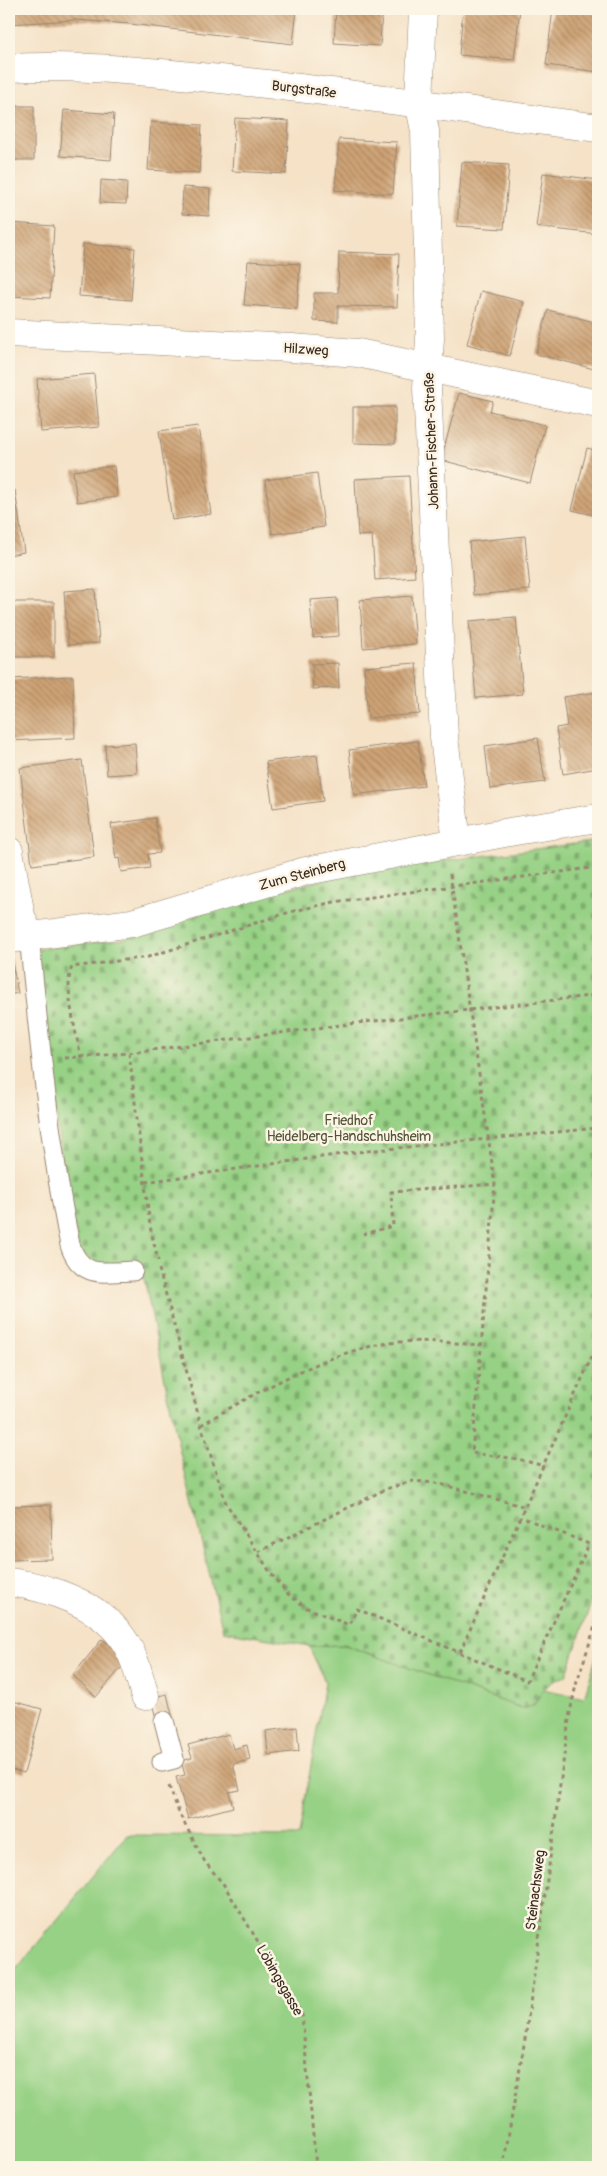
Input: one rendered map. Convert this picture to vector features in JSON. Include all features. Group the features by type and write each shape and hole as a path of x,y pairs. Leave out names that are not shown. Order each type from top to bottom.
{"street":[{"name":"Johann-Fischer-Straße","path":"422,9 419,102 425,130 427,388 450,844"},
{"name":"Burgstraße","path":"9,68 90,67 156,71 419,102 598,128"},
{"name":"Hilzweg","path":"9,333 326,350 367,355 598,404"},
{"name":"Zum Steinberg","path":"19,937 132,922 306,870 598,818"},
{"path":"9,851 21,916 19,937"},
{"path":"9,1582 37,1588 68,1599 107,1620 118,1632 130,1651 147,1690"}],"lane":[{"path":"19,937 41,1061 55,1169 74,1256 79,1264 93,1271 133,1271"},
{"path":"162,1762 174,1759 164,1721"}],"path":[{"path":"450,844 448,861 451,884 495,1184 472,1453 544,1466"},
{"path":"81,1058 69,988 69,974 72,967 148,957 290,912 334,902 451,884 598,866"},
{"path":"41,1061 129,1053 321,1027 598,995"},
{"path":"129,1053 154,1245 201,1426 226,1503 272,1575 285,1591 307,1608 349,1626 357,1609 527,1681 589,1544 521,1517"},
{"path":"145,1182 357,1152 598,1128"},
{"path":"363,1234 393,1226 391,1192 495,1184"},
{"path":"201,1426 295,1375 368,1347 392,1342 481,1345"},
{"path":"460,1652 526,1508 598,1343"},
{"path":"258,1552 386,1489 412,1481 436,1483 526,1508"},
{"name":"Steinachsweg","path":"503,2167 526,2033 570,1712 576,1686 598,1617"},
{"name":"Löbingsgasse","path":"180,1815 205,1862 224,1885 302,2015 316,2167"}],"green space":[{"name":"Friedhof Heidelberg-Handschuhsheim","path":"598,841 598,1582 566,1676 549,1684 534,1703 524,1709 345,1645 309,1646 223,1631 179,1448 141,1264 112,1266 94,1264 79,1249 61,1159 38,949 123,939 263,894 356,872"},
{"path":"345,1645 524,1709 534,1705 543,1689 584,1698 598,1651 598,2167 9,2167 9,1978 127,1835 299,1836 325,1682 309,1646"}],"building":[{"path":"9,9 297,9 293,44 130,24 75,20 9,24"},
{"path":"336,9 382,9 380,46 334,43"},
{"path":"463,9 520,9 514,60 459,55"},
{"path":"553,9 598,14 598,72 546,65"},
{"path":"9,106 34,106 34,160 9,160"},
{"path":"64,110 114,114 111,160 60,156"},
{"path":"235,118 289,121 286,174 232,171"},
{"path":"151,122 202,125 199,173 148,170"},
{"path":"339,139 397,142 393,194 335,190"},
{"path":"462,162 509,165 504,229 457,226"},
{"path":"543,173 598,180 598,234 536,227"},
{"path":"101,180 127,182 126,204 100,203"},
{"path":"183,187 210,189 209,216 182,214"},
{"path":"9,223 54,226 50,298 9,296"},
{"path":"83,244 135,248 131,300 79,296"},
{"path":"339,252 399,254 397,307 338,306 338,322 314,321 314,293 338,293"},
{"path":"248,261 300,264 297,309 244,305"},
{"path":"481,291 524,302 510,356 467,344"},
{"path":"548,310 598,323 598,370 536,354"},
{"path":"94,374 99,427 41,432 37,379"},
{"path":"459,393 493,401 490,411 545,425 530,483 441,460"},
{"path":"353,407 395,407 395,444 353,443"},
{"path":"198,426 211,514 172,520 159,431"},
{"path":"587,448 598,451 598,516 572,510"},
{"path":"114,466 117,497 77,502 73,471"},
{"path":"317,473 324,527 272,534 265,480"},
{"path":"409,476 415,577 375,580 372,535 358,536 355,479"},
{"path":"15,490 24,552 9,555 9,491"},
{"path":"525,536 530,590 474,595 469,542"},
{"path":"95,589 99,643 68,645 64,591"},
{"path":"412,596 416,644 363,648 360,600"},
{"path":"337,598 339,636 313,638 310,600"},
{"path":"9,602 54,602 54,657 9,657"},
{"path":"516,617 523,694 476,698 469,621"},
{"path":"338,663 339,688 313,689 312,664"},
{"path":"416,663 420,714 368,718 364,667"},
{"path":"73,676 75,738 9,741 9,679"},
{"path":"598,692 598,768 563,774 556,728 567,726 563,697"},
{"path":"538,738 545,782 490,789 485,746"},
{"path":"418,741 424,786 354,795 349,750"},
{"path":"135,743 137,773 107,775 105,745"},
{"path":"317,755 323,801 273,808 266,762"},
{"path":"82,760 94,857 32,865 20,768"},
{"path":"155,818 160,853 148,854 150,868 121,872 119,858 116,859 111,824"},
{"path":"9,947 18,993 9,995"},
{"path":"51,1505 52,1559 9,1560 9,1506"},
{"path":"102,1639 128,1660 96,1697 73,1675"},
{"path":"167,1694 173,1719 157,1723 151,1698"},
{"path":"9,1700 42,1709 24,1773 9,1769"},
{"path":"297,1727 299,1751 268,1755 266,1731"},
{"path":"229,1734 233,1749 247,1745 250,1760 233,1764 240,1790 229,1792 233,1807 188,1819 176,1777 185,1775 181,1761 192,1758 188,1745"}]}
